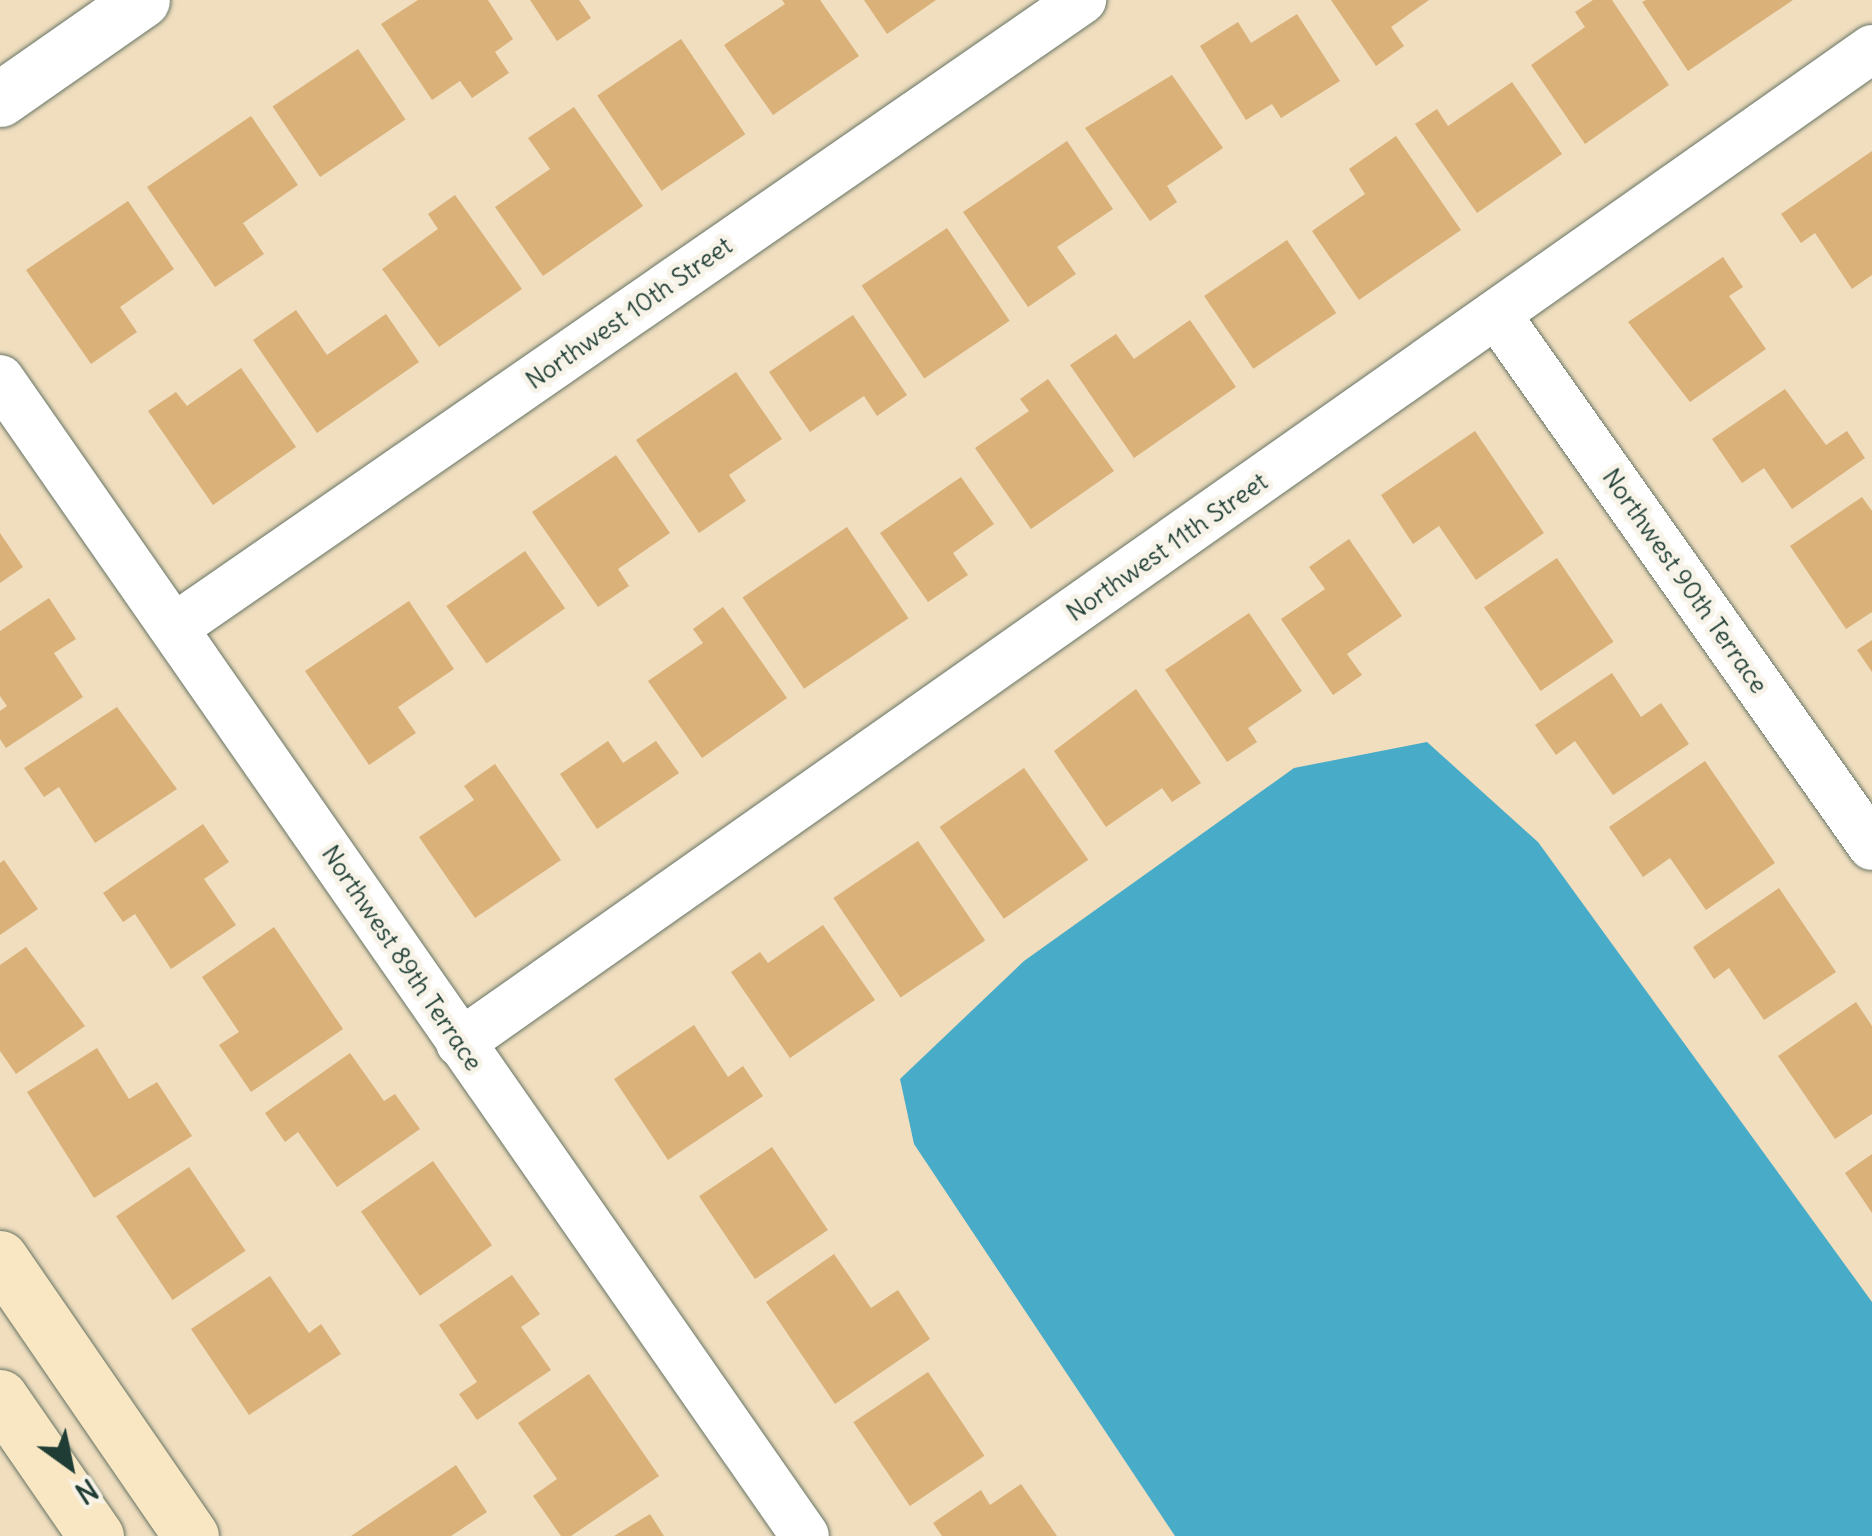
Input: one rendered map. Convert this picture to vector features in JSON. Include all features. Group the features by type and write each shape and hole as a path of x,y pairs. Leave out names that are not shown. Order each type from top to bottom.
{"main road":[{"path":"0,1258 191,1536"},
{"path":"0,1397 96,1536"}],"street":[{"path":"0,99 142,0"},
{"name":"Northwest 10th Street","path":"175,626 1082,0"},
{"name":"Northwest 11th Street","path":"460,1044 1872,48"},
{"name":"Northwest 90th Terrace","path":"1497,315 1872,846"},
{"name":"Northwest 89th Terrace","path":"0,378 804,1536"}],"water":[{"path":"1427,742 1538,842 1872,1302 1872,1536 1175,1536 914,1144 900,1079 1024,961 1294,768"}],"building":[{"path":"418,0 488,0 513,39 495,52 509,73 472,98 460,81 432,100 381,24"},
{"path":"530,0 579,0 591,18 557,41"},
{"path":"782,0 820,0 859,56 773,115 724,45 785,4"},
{"path":"864,0 936,0 887,34"},
{"path":"1331,0 1429,0 1391,27 1404,46 1376,66"},
{"path":"1593,0 1612,0 1669,85 1585,144 1531,65 1585,27 1575,12"},
{"path":"1793,0 1688,71 1642,2"},
{"path":"1297,14 1340,81 1281,118 1272,104 1246,120 1200,46 1238,22 1251,43"},
{"path":"681,39 745,134 662,191 597,95"},
{"path":"358,49 406,119 320,177 273,107"},
{"path":"1172,75 1223,148 1167,186 1177,202 1150,221 1085,128"},
{"path":"1512,82 1562,154 1477,213 1415,124 1437,109 1448,126"},
{"path":"574,107 643,206 543,276 495,207 550,169 528,138"},
{"path":"251,116 298,185 243,223 264,254 215,287 147,187"},
{"path":"1396,136 1461,230 1359,300 1312,231 1365,194 1349,169"},
{"path":"1067,141 1113,209 1057,247 1076,274 1028,307 963,212"},
{"path":"1872,151 1872,275 1852,289 1815,233 1801,243 1781,214"},
{"path":"455,195 522,289 439,347 382,269 438,229 428,214"},
{"path":"128,201 174,269 120,307 137,332 91,364 26,270"},
{"path":"947,228 1010,321 924,378 862,286"},
{"path":"1287,240 1336,313 1253,369 1204,296"},
{"path":"1723,257 1743,287 1729,296 1766,349 1690,402 1628,322"},
{"path":"296,310 327,355 386,314 419,362 317,433 253,340"},
{"path":"853,315 907,395 877,416 864,396 810,432 769,372"},
{"path":"1190,320 1236,387 1134,458 1070,365 1116,334 1134,359"},
{"path":"241,368 296,447 213,505 148,411 176,392 187,406"},
{"path":"736,372 782,439 729,475 746,501 699,533 636,440"},
{"path":"1048,379 1114,471 1031,529 975,448 1029,411 1020,399"},
{"path":"1785,389 1826,445 1847,431 1865,458 1792,509 1764,468 1742,483 1712,439"},
{"path":"1475,431 1544,533 1476,580 1439,526 1413,544 1381,495"},
{"path":"616,455 670,533 618,569 629,586 598,607 532,512"},
{"path":"961,477 994,524 953,553 968,575 928,602 880,533"},
{"path":"1862,497 1872,511 1872,612 1846,629 1790,546"},
{"path":"847,527 909,618 804,689 743,597"},
{"path":"0,533 23,567 0,583"},
{"path":"1349,539 1402,616 1347,654 1362,675 1333,695 1281,619 1325,589 1309,567"},
{"path":"525,551 565,608 487,663 446,606"},
{"path":"1557,558 1613,642 1541,691 1484,607"},
{"path":"49,598 76,639 54,653 83,697 6,748 0,739 0,711 7,706 0,696 0,631"},
{"path":"409,601 454,669 398,707 416,733 369,765 305,671"},
{"path":"723,607 787,698 702,758 648,681 703,643 693,629"},
{"path":"1249,613 1302,691 1248,728 1257,742 1227,762 1165,670"},
{"path":"1872,640 1872,672 1857,650"},
{"path":"1612,673 1641,717 1661,703 1689,744 1613,795 1575,741 1556,755 1535,725"},
{"path":"1136,689 1201,783 1172,802 1162,788 1106,827 1054,751"},
{"path":"117,707 177,789 95,843 59,787 44,797 24,768"},
{"path":"608,741 623,763 656,741 679,773 597,829 560,774"},
{"path":"1705,761 1775,863 1706,910 1670,858 1643,877 1609,827"},
{"path":"495,764 561,860 475,918 419,837 474,800 464,786"},
{"path":"1024,768 1088,860 1004,919 940,827"},
{"path":"203,824 229,862 204,879 236,925 171,969 135,914 123,922 103,893"},
{"path":"918,841 985,940 901,998 833,898"},
{"path":"4,860 38,909 0,935 0,863"},
{"path":"1779,888 1836,972 1764,1020 1729,968 1714,979 1693,947"},
{"path":"823,925 875,1000 790,1058 731,972 760,952 768,963"},
{"path":"274,927 343,1029 251,1092 219,1045 239,1032 202,977"},
{"path":"26,947 85,1026 16,1074 0,1051 0,965"},
{"path":"1856,1002 1872,1026 1872,1114 1835,1139 1778,1056"},
{"path":"694,1025 728,1077 743,1066 763,1096 668,1160 614,1079"},
{"path":"97,1048 129,1099 157,1082 192,1136 94,1198 27,1092"},
{"path":"350,1053 384,1101 395,1094 420,1129 337,1187 298,1132 285,1142 265,1113"},
{"path":"772,1147 828,1230 755,1279 699,1196"},
{"path":"1872,1154 1872,1213 1845,1173"},
{"path":"433,1161 492,1245 420,1296 361,1211"},
{"path":"189,1167 245,1251 173,1300 116,1216"},
{"path":"834,1254 871,1308 898,1290 930,1339 835,1404 766,1302"},
{"path":"512,1275 540,1314 521,1327 551,1370 477,1420 459,1394 477,1382 439,1325"},
{"path":"270,1276 309,1333 321,1324 341,1354 249,1415 191,1329"},
{"path":"928,1372 984,1456 910,1506 853,1422"},
{"path":"589,1374 659,1476 571,1536 561,1536 533,1496 557,1479 518,1423"},
{"path":"456,1465 487,1512 451,1536 351,1536"},
{"path":"1021,1484 1057,1536 942,1536 933,1523 981,1490 990,1505"},
{"path":"650,1514 664,1536 614,1536"}]}
